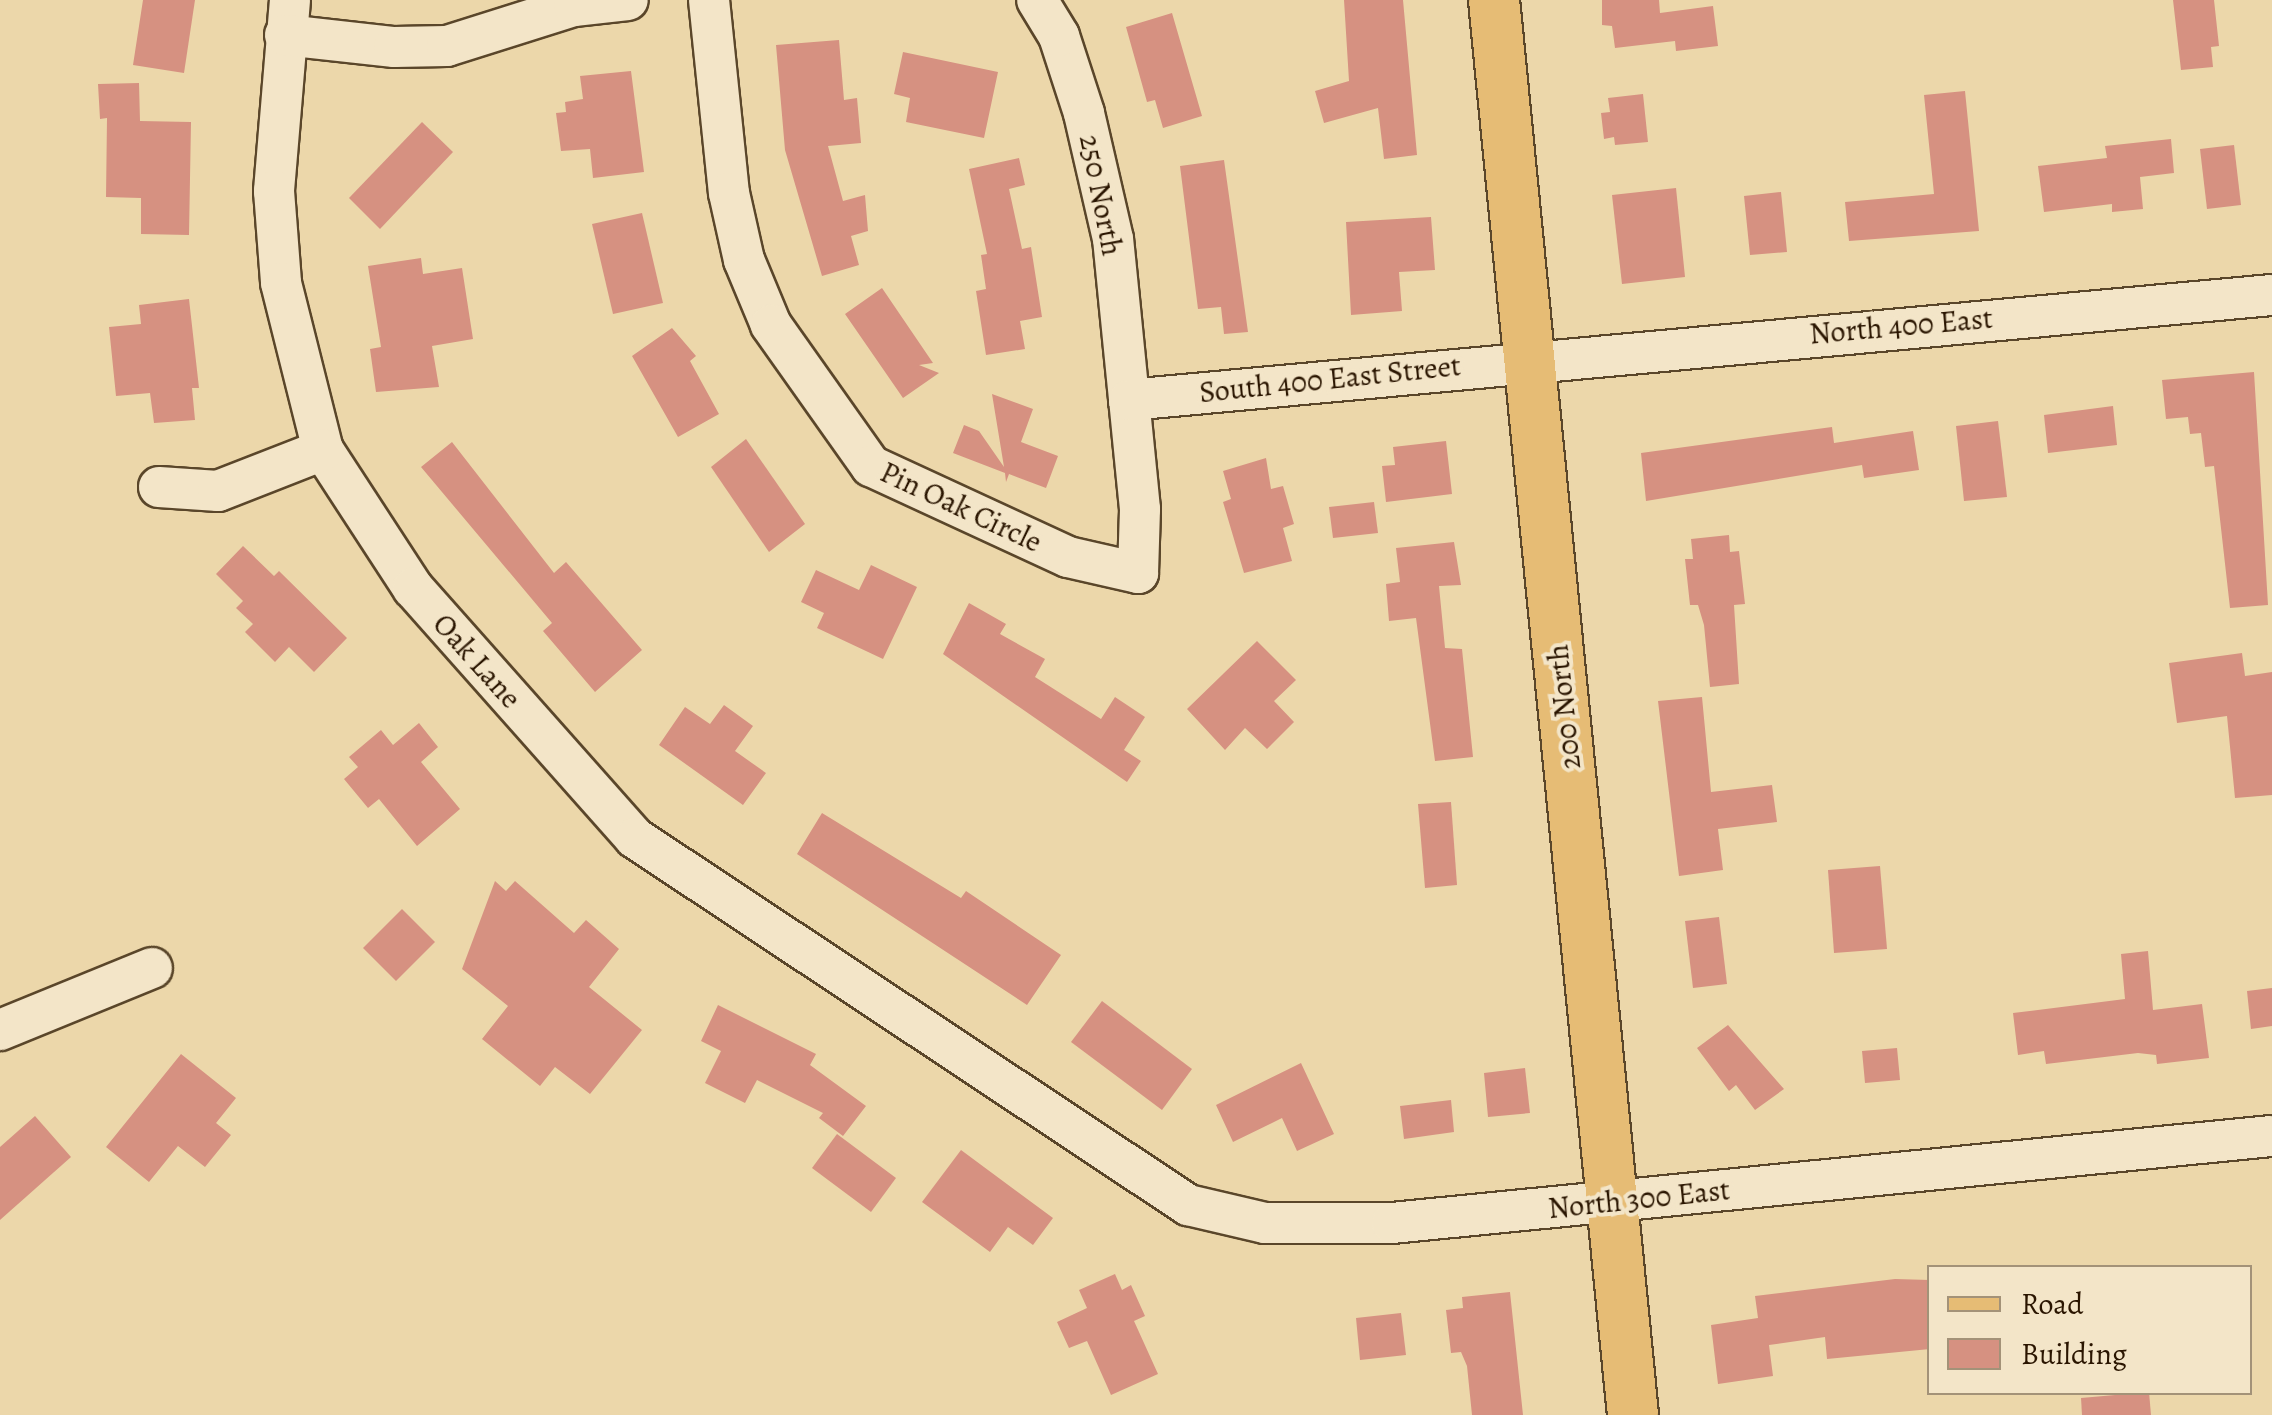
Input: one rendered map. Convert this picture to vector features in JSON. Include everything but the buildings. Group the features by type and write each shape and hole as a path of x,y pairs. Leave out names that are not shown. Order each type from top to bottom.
{"main road":[{"name":"200 North","path":"1494,0 1633,1415"}],"street":[{"path":"288,17 394,47 447,46 574,6 628,0"},
{"name":"Pin Oak Circle","path":"708,0 729,194 744,260 771,325 871,466 1068,557 1138,574 1140,509 1129,400"},
{"name":"250 North","path":"1037,0 1059,36 1114,239 1129,400"},
{"name":"Oak Lane","path":"288,17 274,192 281,282 322,450 413,588 636,838 1036,1104"},
{"name":"North 400 East","path":"1530,358 2272,295"},
{"name":"South 400 East Street","path":"1129,400 1530,358"},
{"path":"160,487 218,491 322,450"},
{"path":"0,1030 152,968"},
{"name":"North 300 East","path":"1036,1104 1188,1205 1264,1223 1392,1224 2272,1136"}]}
